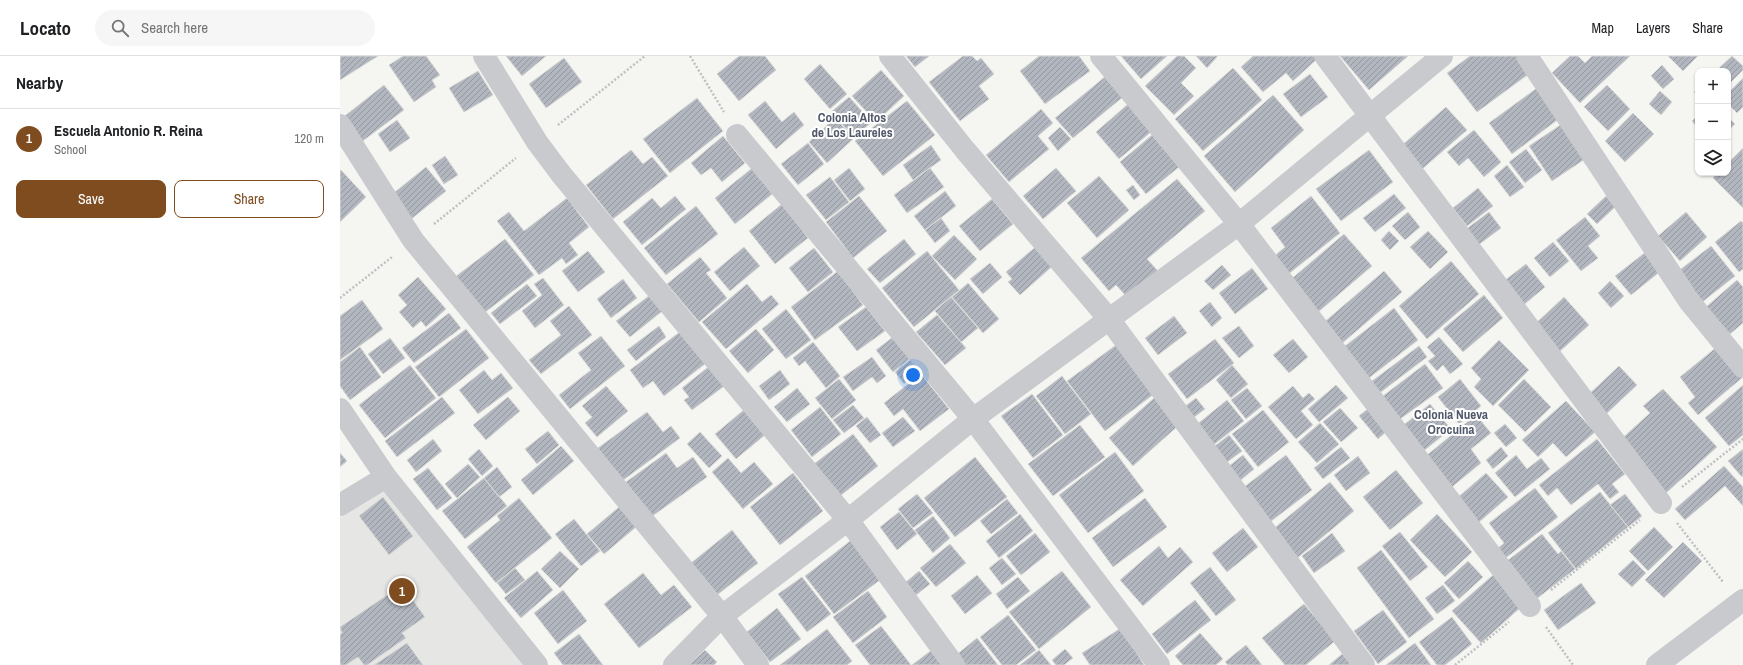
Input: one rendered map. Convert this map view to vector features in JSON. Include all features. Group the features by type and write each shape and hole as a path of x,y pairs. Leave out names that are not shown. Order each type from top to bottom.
{"street":[{"path":"484,56 537,142 561,174 848,520 954,665"},
{"path":"890,56 965,150 1110,319 1364,665"},
{"path":"1101,56 1239,224 1530,606"},
{"path":"1325,56 1661,503"},
{"path":"674,665 722,616 848,520 973,419 1239,224 1442,56"},
{"path":"1527,56 1689,301 1743,367"},
{"path":"340,125 413,240 722,616 758,665"},
{"path":"737,135 973,419 1159,665"},
{"path":"340,409 386,477 537,665"},
{"path":"340,505 386,477"},
{"path":"1657,665 1741,601"}],"path":[{"path":"340,298 645,56"},
{"path":"690,56 706,79 737,135"},
{"path":"1455,665 1743,439"},
{"path":"1661,503 1741,601"},
{"path":"1530,606 1573,665"}],"shaded area":[{"path":"383,491 523,665 340,665 340,517"}],"building":[{"path":"340,56 378,56 340,80"},
{"path":"403,56 426,56 440,75 432,80 436,87 414,102 389,65"},
{"path":"506,56 546,56 522,76"},
{"path":"739,56 765,56 776,70 739,101 717,74"},
{"path":"906,56 929,56 915,67"},
{"path":"963,56 972,56 977,61 981,58 994,74 979,86 989,99 960,121 929,82"},
{"path":"1039,56 1079,56 1090,71 1045,104 1020,71"},
{"path":"1121,56 1167,56 1141,79"},
{"path":"1177,56 1184,56 1196,68 1181,83 1194,96 1174,115 1145,86"},
{"path":"1196,56 1218,56 1207,68"},
{"path":"1253,56 1314,56 1317,59 1293,81 1286,73 1263,92 1241,67"},
{"path":"1340,56 1408,56 1369,90"},
{"path":"1470,56 1518,56 1530,73 1477,112 1447,73"},
{"path":"1570,56 1578,56 1585,63 1592,56 1630,56 1580,103 1552,73"},
{"path":"1668,56 1698,56 1683,71"},
{"path":"1732,56 1743,66 1743,70 1731,82 1731,68 1719,68"},
{"path":"564,58 582,82 546,108 529,84"},
{"path":"820,64 847,94 830,109 804,79"},
{"path":"1662,65 1674,79 1663,89 1651,76"},
{"path":"1233,68 1262,100 1203,151 1175,119"},
{"path":"881,70 904,96 876,122 852,96"},
{"path":"478,71 493,95 464,112 449,88"},
{"path":"1112,71 1129,92 1073,138 1055,118"},
{"path":"1310,74 1328,97 1301,117 1283,94"},
{"path":"1743,78 1743,107 1737,113 1731,107 1731,90"},
{"path":"384,85 404,110 360,143 341,119"},
{"path":"1607,85 1630,109 1608,131 1584,107"},
{"path":"1537,88 1560,118 1512,154 1489,123"},
{"path":"1660,91 1672,102 1661,115 1649,104"},
{"path":"1273,95 1304,130 1235,192 1204,156"},
{"path":"849,97 872,122 854,137 831,112"},
{"path":"697,98 723,131 670,173 643,139"},
{"path":"765,101 782,122 794,112 804,125 776,149 748,115"},
{"path":"907,101 935,135 883,176 855,141"},
{"path":"1128,104 1152,131 1119,159 1096,132"},
{"path":"1446,107 1467,130 1421,170 1400,147"},
{"path":"1041,109 1053,123 1038,136 1049,149 1009,182 986,155"},
{"path":"1633,113 1654,134 1625,162 1605,141"},
{"path":"835,118 854,138 827,163 809,142"},
{"path":"397,120 410,138 390,152 378,134"},
{"path":"1731,120 1735,124 1731,128"},
{"path":"1562,124 1585,159 1552,181 1529,146"},
{"path":"1060,127 1071,139 1058,151 1048,138"},
{"path":"1474,130 1501,162 1484,177 1468,158 1459,166 1447,152"},
{"path":"1152,135 1179,167 1146,194 1120,162"},
{"path":"723,136 745,163 722,182 711,168 701,175 691,163"},
{"path":"808,143 824,164 798,185 781,164"},
{"path":"931,145 941,160 913,180 903,165"},
{"path":"1743,148 1743,208 1713,178 1715,176 1731,176 1731,160"},
{"path":"1526,149 1542,170 1525,183 1509,162"},
{"path":"631,150 643,164 652,157 668,176 613,219 586,185"},
{"path":"1369,150 1393,182 1341,221 1316,189"},
{"path":"445,156 458,175 444,184 432,165"},
{"path":"756,165 776,191 735,224 715,198"},
{"path":"1507,165 1524,187 1510,197 1494,176"},
{"path":"426,167 446,191 410,220 390,196"},
{"path":"849,168 865,189 850,201 834,180"},
{"path":"930,168 944,187 907,213 894,195"},
{"path":"1056,168 1076,191 1043,219 1023,196"},
{"path":"341,170 366,197 340,222 340,171"},
{"path":"1099,176 1129,210 1097,238 1067,203"},
{"path":"830,177 849,202 826,220 806,195"},
{"path":"1177,179 1205,211 1147,259 1158,271 1127,297 1116,285 1109,291 1081,258"},
{"path":"1133,185 1140,195 1134,200 1126,190"},
{"path":"1478,188 1493,206 1467,226 1453,208"},
{"path":"945,191 956,206 925,230 914,216"},
{"path":"1394,194 1406,208 1375,232 1363,218"},
{"path":"675,196 686,209 642,245 623,222 652,198 661,208"},
{"path":"859,196 887,231 853,258 826,222"},
{"path":"1311,196 1340,233 1286,276 1272,258 1285,247 1271,228"},
{"path":"1606,196 1615,207 1597,224 1587,214"},
{"path":"567,198 589,227 569,243 578,255 566,264 562,258 539,275 497,221 509,212 524,231"},
{"path":"992,199 1013,224 980,251 959,226"},
{"path":"782,204 808,238 775,264 749,231"},
{"path":"696,206 718,234 666,275 644,248"},
{"path":"1408,212 1420,227 1405,240 1392,226"},
{"path":"1489,212 1501,228 1473,249 1461,233"},
{"path":"1686,212 1707,237 1680,261 1658,236"},
{"path":"1585,217 1600,236 1588,246 1598,258 1581,271 1556,240"},
{"path":"941,218 950,231 935,243 925,230"},
{"path":"1741,221 1743,223 1743,269 1739,272 1715,242"},
{"path":"1389,231 1399,241 1390,250 1381,240"},
{"path":"1428,231 1448,252 1430,269 1410,247"},
{"path":"1344,234 1372,266 1317,313 1289,281"},
{"path":"954,235 977,259 955,280 932,256"},
{"path":"505,239 534,275 484,313 455,277"},
{"path":"904,239 916,254 880,283 867,269"},
{"path":"1553,242 1569,261 1550,277 1534,258"},
{"path":"1040,243 1057,262 1020,295 1008,282 1012,279 1006,272"},
{"path":"1711,246 1735,276 1701,303 1677,272"},
{"path":"744,247 760,266 730,291 714,272"},
{"path":"814,248 833,272 808,292 789,268"},
{"path":"588,251 605,272 578,292 562,271"},
{"path":"927,251 959,290 914,327 882,288"},
{"path":"1647,251 1662,270 1631,295 1615,276"},
{"path":"700,257 711,270 706,273 727,298 699,322 667,284"},
{"path":"1451,261 1479,294 1427,339 1399,306"},
{"path":"990,263 1002,277 983,294 970,279"},
{"path":"1526,264 1545,287 1520,308 1500,284"},
{"path":"1222,265 1231,275 1213,290 1204,281"},
{"path":"1252,268 1268,289 1235,314 1219,293"},
{"path":"838,271 863,305 815,340 791,307"},
{"path":"1384,271 1402,292 1340,345 1322,324"},
{"path":"418,277 446,309 426,327 421,321 413,328 399,312 407,305 398,295"},
{"path":"543,278 564,305 535,328 522,311 542,295 534,284"},
{"path":"623,279 637,298 611,318 597,299"},
{"path":"1737,280 1743,287 1743,323 1730,334 1706,307"},
{"path":"1610,281 1624,296 1611,308 1598,293"},
{"path":"968,283 999,319 983,333 952,297"},
{"path":"527,284 537,296 500,324 491,313"},
{"path":"747,284 762,302 771,295 779,304 726,349 702,322"},
{"path":"654,292 666,308 630,337 616,321"},
{"path":"1484,295 1503,318 1463,352 1443,329"},
{"path":"951,297 978,328 961,342 935,311"},
{"path":"1564,297 1589,325 1558,353 1533,326"},
{"path":"362,300 383,329 340,360 340,316"},
{"path":"1210,302 1222,318 1212,327 1199,311"},
{"path":"569,306 592,335 541,374 529,360 561,335 550,321"},
{"path":"866,307 885,331 857,351 838,327"},
{"path":"1394,308 1418,340 1365,381 1340,350"},
{"path":"786,309 811,340 786,359 762,329"},
{"path":"449,313 461,328 414,363 402,348"},
{"path":"937,315 966,348 945,365 916,332"},
{"path":"1174,316 1187,333 1158,355 1145,338"},
{"path":"659,326 666,337 636,361 627,350"},
{"path":"1239,326 1254,346 1239,358 1222,338"},
{"path":"466,329 489,358 439,397 415,367"},
{"path":"756,329 774,350 748,373 729,351"},
{"path":"681,331 706,363 664,396 653,381 643,388 630,370"},
{"path":"897,334 914,355 893,372 876,350"},
{"path":"601,336 625,366 570,409 559,395 591,370 578,353"},
{"path":"1439,337 1463,364 1450,374 1443,365 1437,371 1428,361 1435,356 1427,347"},
{"path":"390,338 405,358 383,374 368,354"},
{"path":"1215,339 1234,363 1187,399 1168,374"},
{"path":"1293,339 1308,357 1289,373 1273,355"},
{"path":"1499,340 1529,370 1493,406 1474,387 1481,379 1471,368"},
{"path":"813,342 840,376 826,388 805,361 799,366 793,358"},
{"path":"1116,345 1154,394 1105,431 1067,381"},
{"path":"1419,346 1427,357 1377,395 1368,384"},
{"path":"1718,346 1743,377 1698,415 1688,403 1695,397 1680,377"},
{"path":"360,347 381,377 350,400 340,386 340,362"},
{"path":"872,357 886,376 877,383 872,377 853,391 843,377"},
{"path":"914,357 923,368 904,384 895,372"},
{"path":"712,364 727,384 692,410 684,400 689,397 682,388"},
{"path":"1425,364 1443,388 1396,422 1379,399"},
{"path":"410,365 436,398 385,438 359,405"},
{"path":"1232,365 1248,384 1231,398 1216,380"},
{"path":"1619,366 1637,385 1604,416 1586,397"},
{"path":"484,370 492,380 501,373 513,388 478,414 459,390"},
{"path":"780,370 790,384 769,400 759,386"},
{"path":"921,374 949,409 920,431 903,409 894,416 884,403"},
{"path":"1062,376 1091,414 1065,434 1036,396"},
{"path":"839,379 856,400 832,419 815,398"},
{"path":"1460,379 1481,406 1459,424 1438,397"},
{"path":"1524,379 1551,407 1525,432 1498,405"},
{"path":"1336,385 1348,398 1319,422 1308,409"},
{"path":"1743,385 1743,435 1729,446 1705,418"},
{"path":"606,386 628,411 597,437 585,423 592,417 582,406"},
{"path":"1293,386 1303,398 1309,393 1315,399 1301,411 1313,425 1296,439 1268,407"},
{"path":"797,388 810,404 787,422 774,407"},
{"path":"1247,388 1262,406 1246,419 1231,400"},
{"path":"1663,389 1717,447 1666,493 1618,442 1650,413 1643,406"},
{"path":"1032,394 1063,435 1033,458 1001,416"},
{"path":"442,397 455,413 397,457 385,441"},
{"path":"508,397 520,411 486,440 473,425"},
{"path":"1154,398 1179,425 1133,466 1109,438"},
{"path":"1196,398 1205,409 1189,421 1180,410"},
{"path":"1227,400 1244,421 1212,446 1195,426"},
{"path":"1566,401 1595,432 1566,457 1553,443 1538,457 1522,440"},
{"path":"1430,404 1451,429 1421,453 1400,428"},
{"path":"853,405 864,418 844,433 833,420"},
{"path":"820,407 841,434 812,457 791,430"},
{"path":"1340,408 1358,428 1341,442 1323,422"},
{"path":"1369,408 1388,430 1378,439 1359,416"},
{"path":"745,409 766,434 736,459 715,434"},
{"path":"1263,410 1289,442 1258,467 1232,434"},
{"path":"647,412 663,432 671,426 680,438 622,481 598,448"},
{"path":"1476,415 1491,433 1471,449 1481,463 1447,491 1421,460"},
{"path":"867,417 881,435 870,443 856,426"},
{"path":"903,417 915,431 893,447 882,433"},
{"path":"1320,423 1339,444 1317,463 1298,442"},
{"path":"1505,424 1517,438 1506,447 1494,433"},
{"path":"1080,425 1105,457 1053,496 1028,464"},
{"path":"548,431 559,445 537,464 525,449"},
{"path":"700,432 722,456 709,468 687,444"},
{"path":"853,434 878,466 840,496 814,464"},
{"path":"1229,435 1242,451 1222,466 1210,450"},
{"path":"433,439 442,451 416,472 407,460"},
{"path":"1597,439 1625,474 1612,484 1619,492 1610,499 1598,484 1571,505 1557,488 1548,496 1539,485"},
{"path":"561,446 574,461 533,495 521,480"},
{"path":"1341,447 1350,458 1323,479 1314,468"},
{"path":"1501,447 1508,456 1493,469 1486,460"},
{"path":"479,449 493,466 482,476 468,459"},
{"path":"1743,449 1743,475 1742,477 1728,461"},
{"path":"1115,452 1144,491 1088,533 1059,495"},
{"path":"340,453 347,461 340,467"},
{"path":"666,453 677,468 693,457 707,477 651,517 626,482"},
{"path":"1243,455 1254,469 1236,484 1224,470"},
{"path":"1286,455 1312,490 1270,522 1244,487"},
{"path":"1516,455 1527,469 1541,458 1550,469 1515,497 1495,473"},
{"path":"1358,456 1370,473 1346,491 1334,475"},
{"path":"975,457 1007,497 955,537 924,498"},
{"path":"728,458 741,473 754,462 773,484 743,509 712,472"},
{"path":"468,464 480,477 457,498 445,484"},
{"path":"1724,466 1743,487 1743,506 1725,486 1685,520 1675,509"},
{"path":"497,467 512,487 499,497 484,478"},
{"path":"428,468 452,498 437,510 413,479"},
{"path":"1396,470 1423,503 1390,530 1363,497"},
{"path":"793,473 823,511 780,545 750,507"},
{"path":"1486,473 1508,497 1478,523 1456,499"},
{"path":"484,478 507,506 465,539 442,511"},
{"path":"1330,482 1354,511 1296,559 1272,530"},
{"path":"1535,488 1558,517 1503,560 1496,550 1504,543 1489,523"},
{"path":"1600,492 1628,527 1576,569 1548,533"},
{"path":"917,494 933,513 913,528 898,509"},
{"path":"1625,494 1642,516 1628,527 1610,505"},
{"path":"383,497 413,536 389,555 359,516"},
{"path":"519,498 552,538 496,583 467,547 500,520 497,516"},
{"path":"1145,498 1167,527 1113,567 1092,538"},
{"path":"1007,499 1018,513 991,534 980,521"},
{"path":"619,507 636,527 604,554 587,534"},
{"path":"899,512 917,534 897,550 880,527"},
{"path":"1020,514 1033,531 999,558 986,541"},
{"path":"1437,514 1472,552 1445,577 1410,540"},
{"path":"933,516 950,538 933,553 915,530"},
{"path":"574,519 600,551 581,566 555,534"},
{"path":"1654,527 1673,547 1648,571 1629,551"},
{"path":"1243,528 1258,547 1227,572 1212,553"},
{"path":"732,530 758,563 717,595 691,563"},
{"path":"1400,532 1428,567 1410,581 1382,546"},
{"path":"1035,533 1050,552 1021,575 1006,556"},
{"path":"1332,533 1345,551 1314,573 1302,556"},
{"path":"1542,534 1558,554 1561,551 1575,569 1535,600 1507,561"},
{"path":"854,538 884,577 834,614 805,576"},
{"path":"1683,542 1702,561 1664,598 1645,580"},
{"path":"950,544 966,563 936,587 920,568"},
{"path":"1159,546 1168,558 1180,547 1193,562 1143,606 1120,580"},
{"path":"1381,550 1434,619 1409,638 1357,568"},
{"path":"560,551 579,569 560,588 541,569"},
{"path":"1002,558 1016,574 1002,585 989,568"},
{"path":"1633,560 1646,573 1632,587 1618,574"},
{"path":"1468,561 1483,577 1459,599 1444,583"},
{"path":"1210,567 1236,600 1216,616 1190,583"},
{"path":"515,568 525,580 506,594 497,583"},
{"path":"537,571 553,590 521,618 504,598"},
{"path":"919,571 930,584 916,595 906,582"},
{"path":"1062,571 1091,607 1039,649 1009,612"},
{"path":"643,573 661,595 674,585 692,607 639,648 604,604"},
{"path":"977,575 992,593 965,614 951,596"},
{"path":"1493,575 1521,607 1481,643 1452,611"},
{"path":"802,577 831,614 807,632 778,594"},
{"path":"1018,577 1030,591 1007,609 996,594"},
{"path":"1581,583 1596,603 1558,630 1544,610"},
{"path":"402,585 425,617 402,633 406,638 367,665 364,665 358,657 346,665 340,665 340,635 342,633 340,627"},
{"path":"1443,585 1455,601 1437,614 1425,598"},
{"path":"563,590 587,621 558,644 534,613"},
{"path":"868,591 887,617 853,643 833,617"},
{"path":"1195,600 1211,620 1167,654 1152,634"},
{"path":"1304,604 1335,641 1306,665 1285,665 1262,638"},
{"path":"777,608 801,639 770,662 747,632"},
{"path":"1383,610 1407,642 1378,664 1354,631"},
{"path":"1008,615 1036,650 1016,665 1002,665 980,637"},
{"path":"1452,617 1472,644 1445,665 1437,665 1419,642"},
{"path":"881,626 911,665 870,665 855,645"},
{"path":"1121,628 1144,665 1090,665 1082,653"},
{"path":"827,629 852,661 847,665 780,665"},
{"path":"1200,633 1223,659 1216,665 1183,665 1175,656"},
{"path":"579,634 603,665 563,665 554,653"},
{"path":"977,638 998,665 962,665 955,656"},
{"path":"407,643 423,665 374,665"},
{"path":"1415,643 1431,665 1386,665"},
{"path":"1246,645 1262,665 1228,665 1225,662"},
{"path":"937,646 951,665 912,665"},
{"path":"1065,649 1073,658 1064,665 1056,665 1052,660"},
{"path":"705,650 717,662 714,665 689,665"},
{"path":"1039,650 1051,665 1020,665"},
{"path":"1342,654 1352,665 1329,665"}],"place":[{"name":"Escuela Antonio R. Reina","path":"402,591"}],"district":[{"name":"Colonia Altos de Los Laureles","path":"852,124"},
{"name":"Colonia Nueva Orocuina","path":"1451,422"}]}
